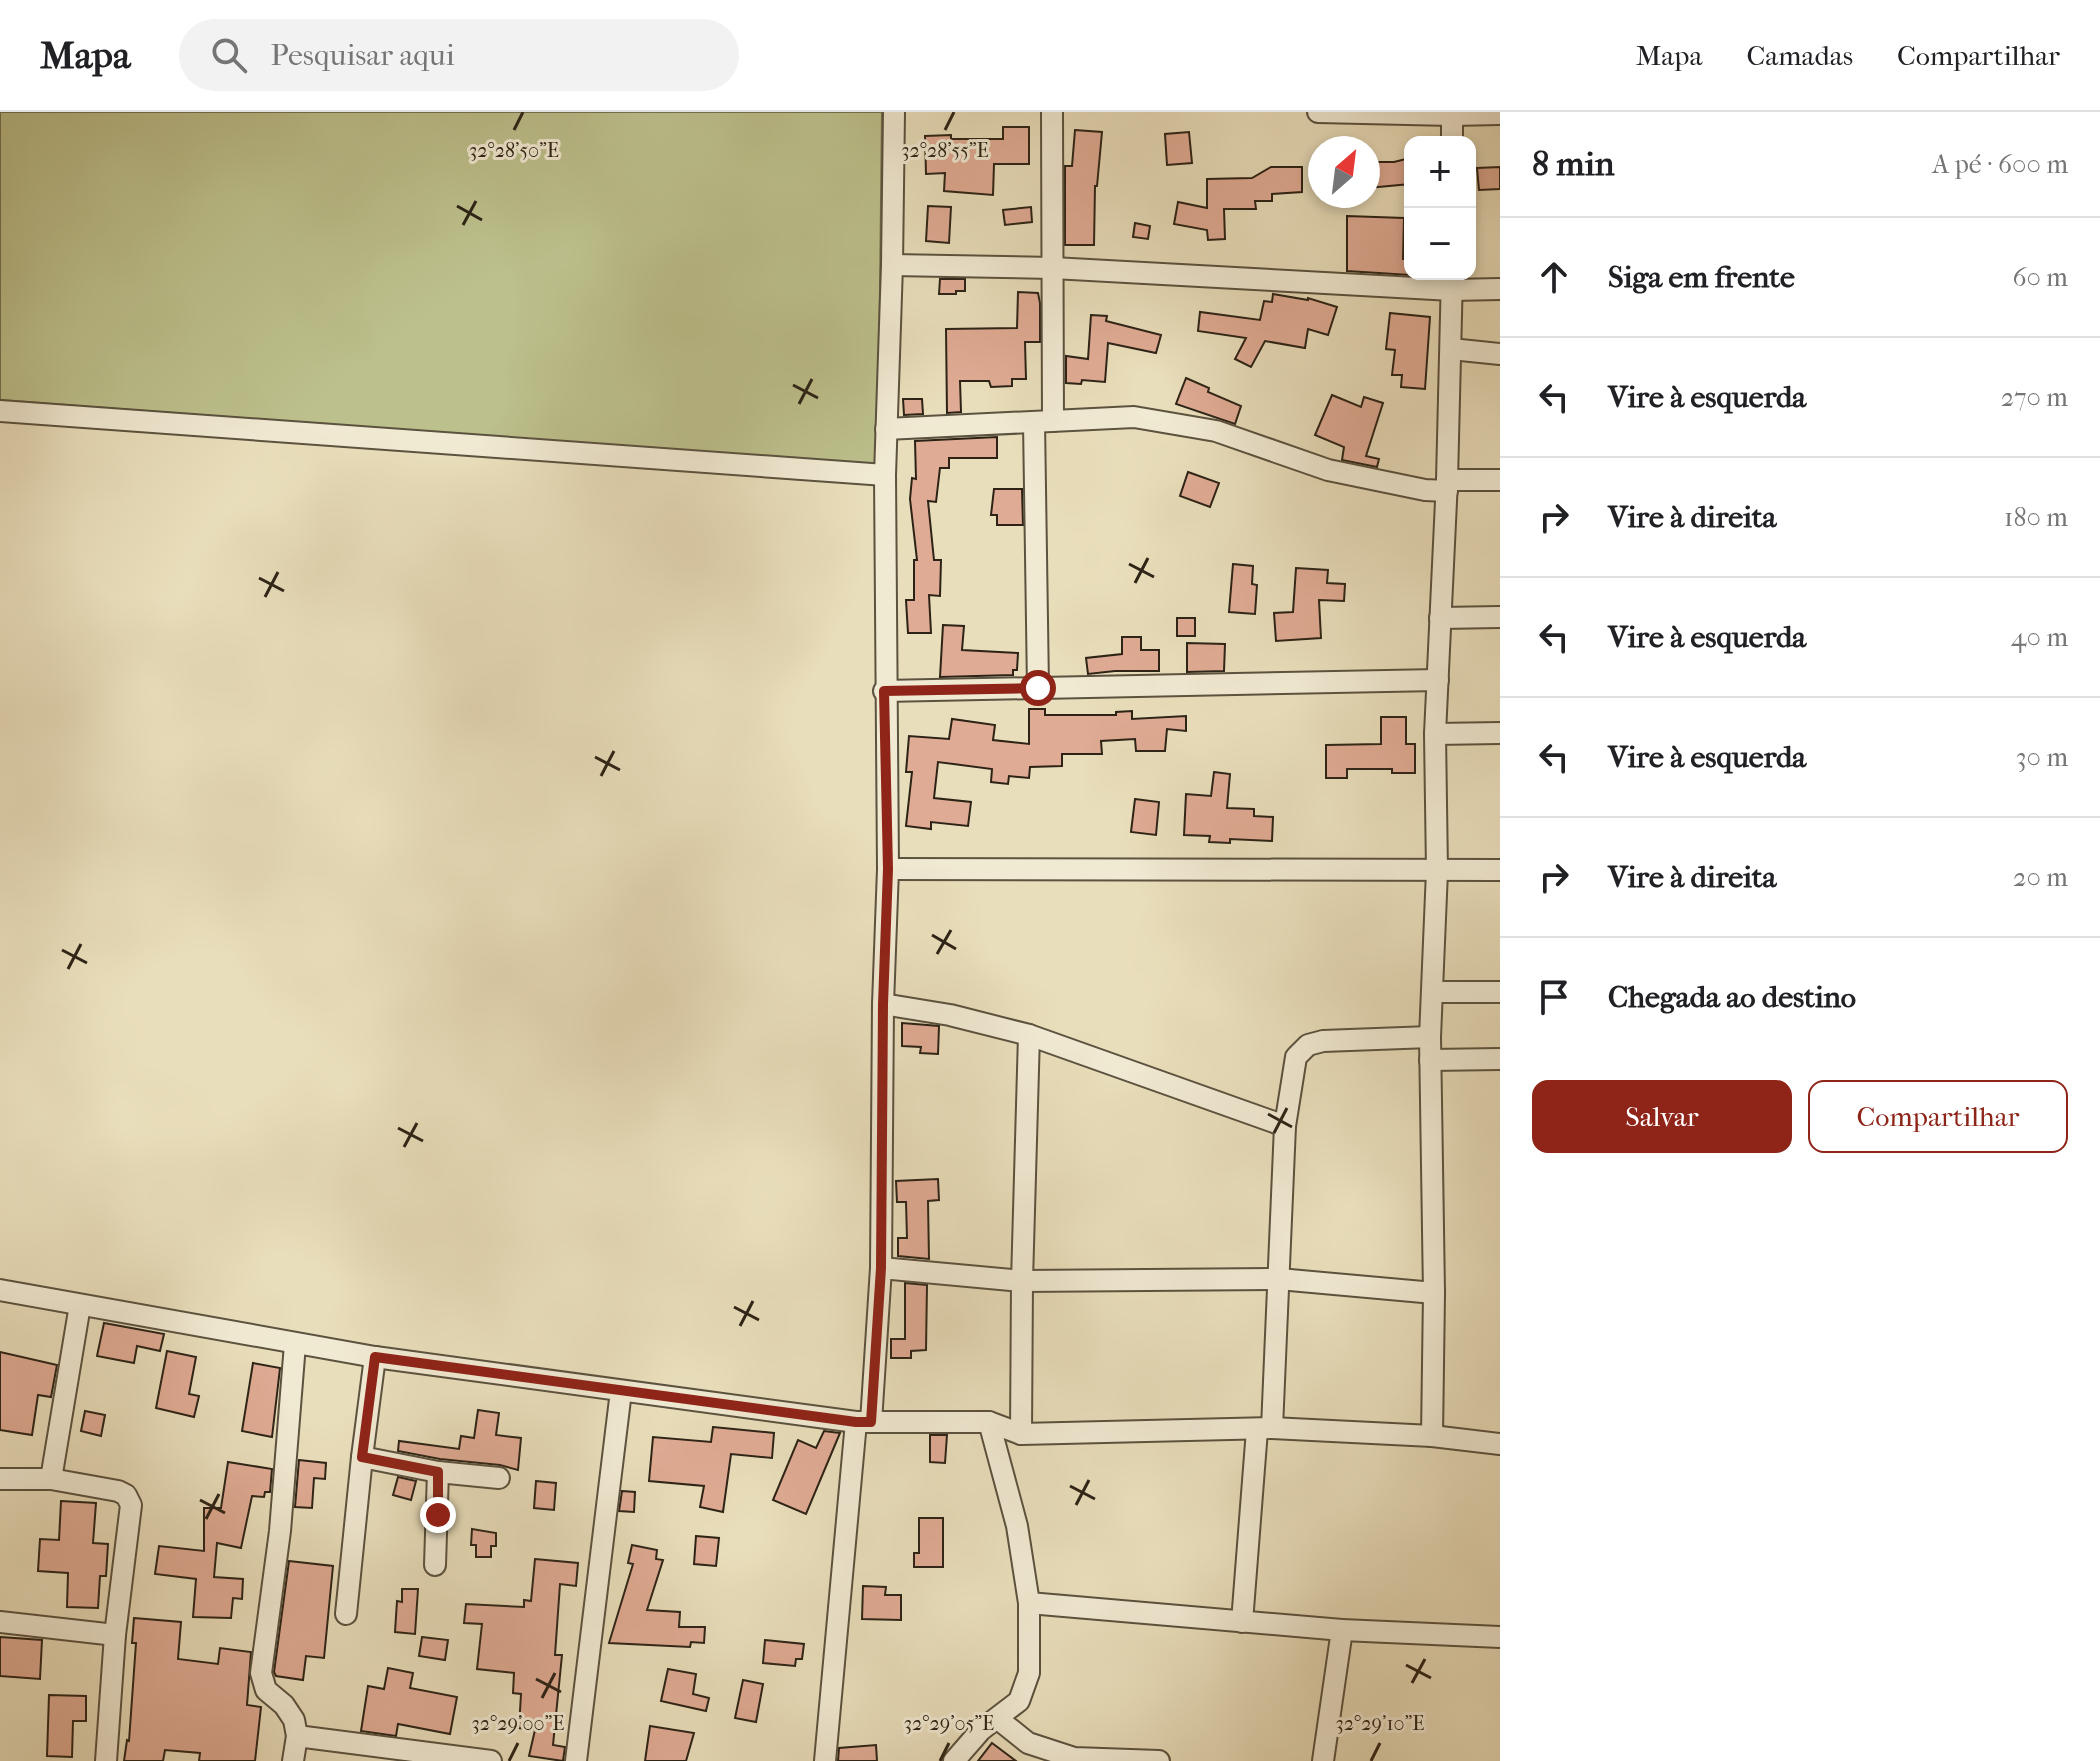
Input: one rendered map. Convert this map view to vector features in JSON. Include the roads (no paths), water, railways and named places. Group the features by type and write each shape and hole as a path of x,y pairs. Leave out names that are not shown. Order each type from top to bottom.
{"street":[{"path":"825,1761 881,1268 883,1004 888,869 884,691 885,475 894,112"},
{"path":"1038,688 1044,422 1053,268 1052,112"},
{"path":"1318,112 1500,114"},
{"path":"1452,114 1452,136"},
{"path":"892,265 1452,282 1500,289"},
{"path":"1432,1436 1434,1293 1430,1037 1437,871 1435,734 1447,486 1452,282"},
{"path":"1451,349 1500,354"},
{"path":"0,411 885,475"},
{"path":"886,429 1134,417 1216,431 1328,470 1425,490 1500,480"},
{"path":"1440,618 1500,617"},
{"path":"884,691 1438,680"},
{"path":"1435,734 1500,733"},
{"path":"888,869 1500,870"},
{"path":"1433,992 1500,992"},
{"path":"883,1004 950,1015 1029,1035 1285,1126"},
{"path":"1021,1434 1029,1035"},
{"path":"1242,1622 1279,1279 1285,1126 1296,1057 1308,1045 1323,1041 1430,1037"},
{"path":"1430,1060 1500,1059"},
{"path":"881,1268 1022,1281 1279,1279 1434,1293"},
{"path":"0,1290 375,1357 864,1422 989,1422 1021,1434 1264,1429 1432,1436 1500,1444"},
{"path":"51,1479 80,1305"},
{"path":"293,1761 297,1736 294,1720 284,1705 266,1690 261,1673 280,1531 295,1344"},
{"path":"346,1614 375,1357"},
{"path":"576,1761 621,1391"},
{"path":"954,1761 981,1730 1019,1701 1029,1673 1029,1603 1017,1526 989,1422"},
{"path":"362,1457 438,1472 499,1478"},
{"path":"435,1565 438,1472"},
{"path":"0,1479 51,1479 118,1491 126,1495 131,1505 115,1635 106,1761"},
{"path":"1029,1603 1342,1630 1500,1637"},
{"path":"0,1622 115,1635"},
{"path":"1323,1761 1342,1630"},
{"path":"998,1719 1028,1743 1074,1758 1159,1761"},
{"path":"297,1736 491,1761"}]}
